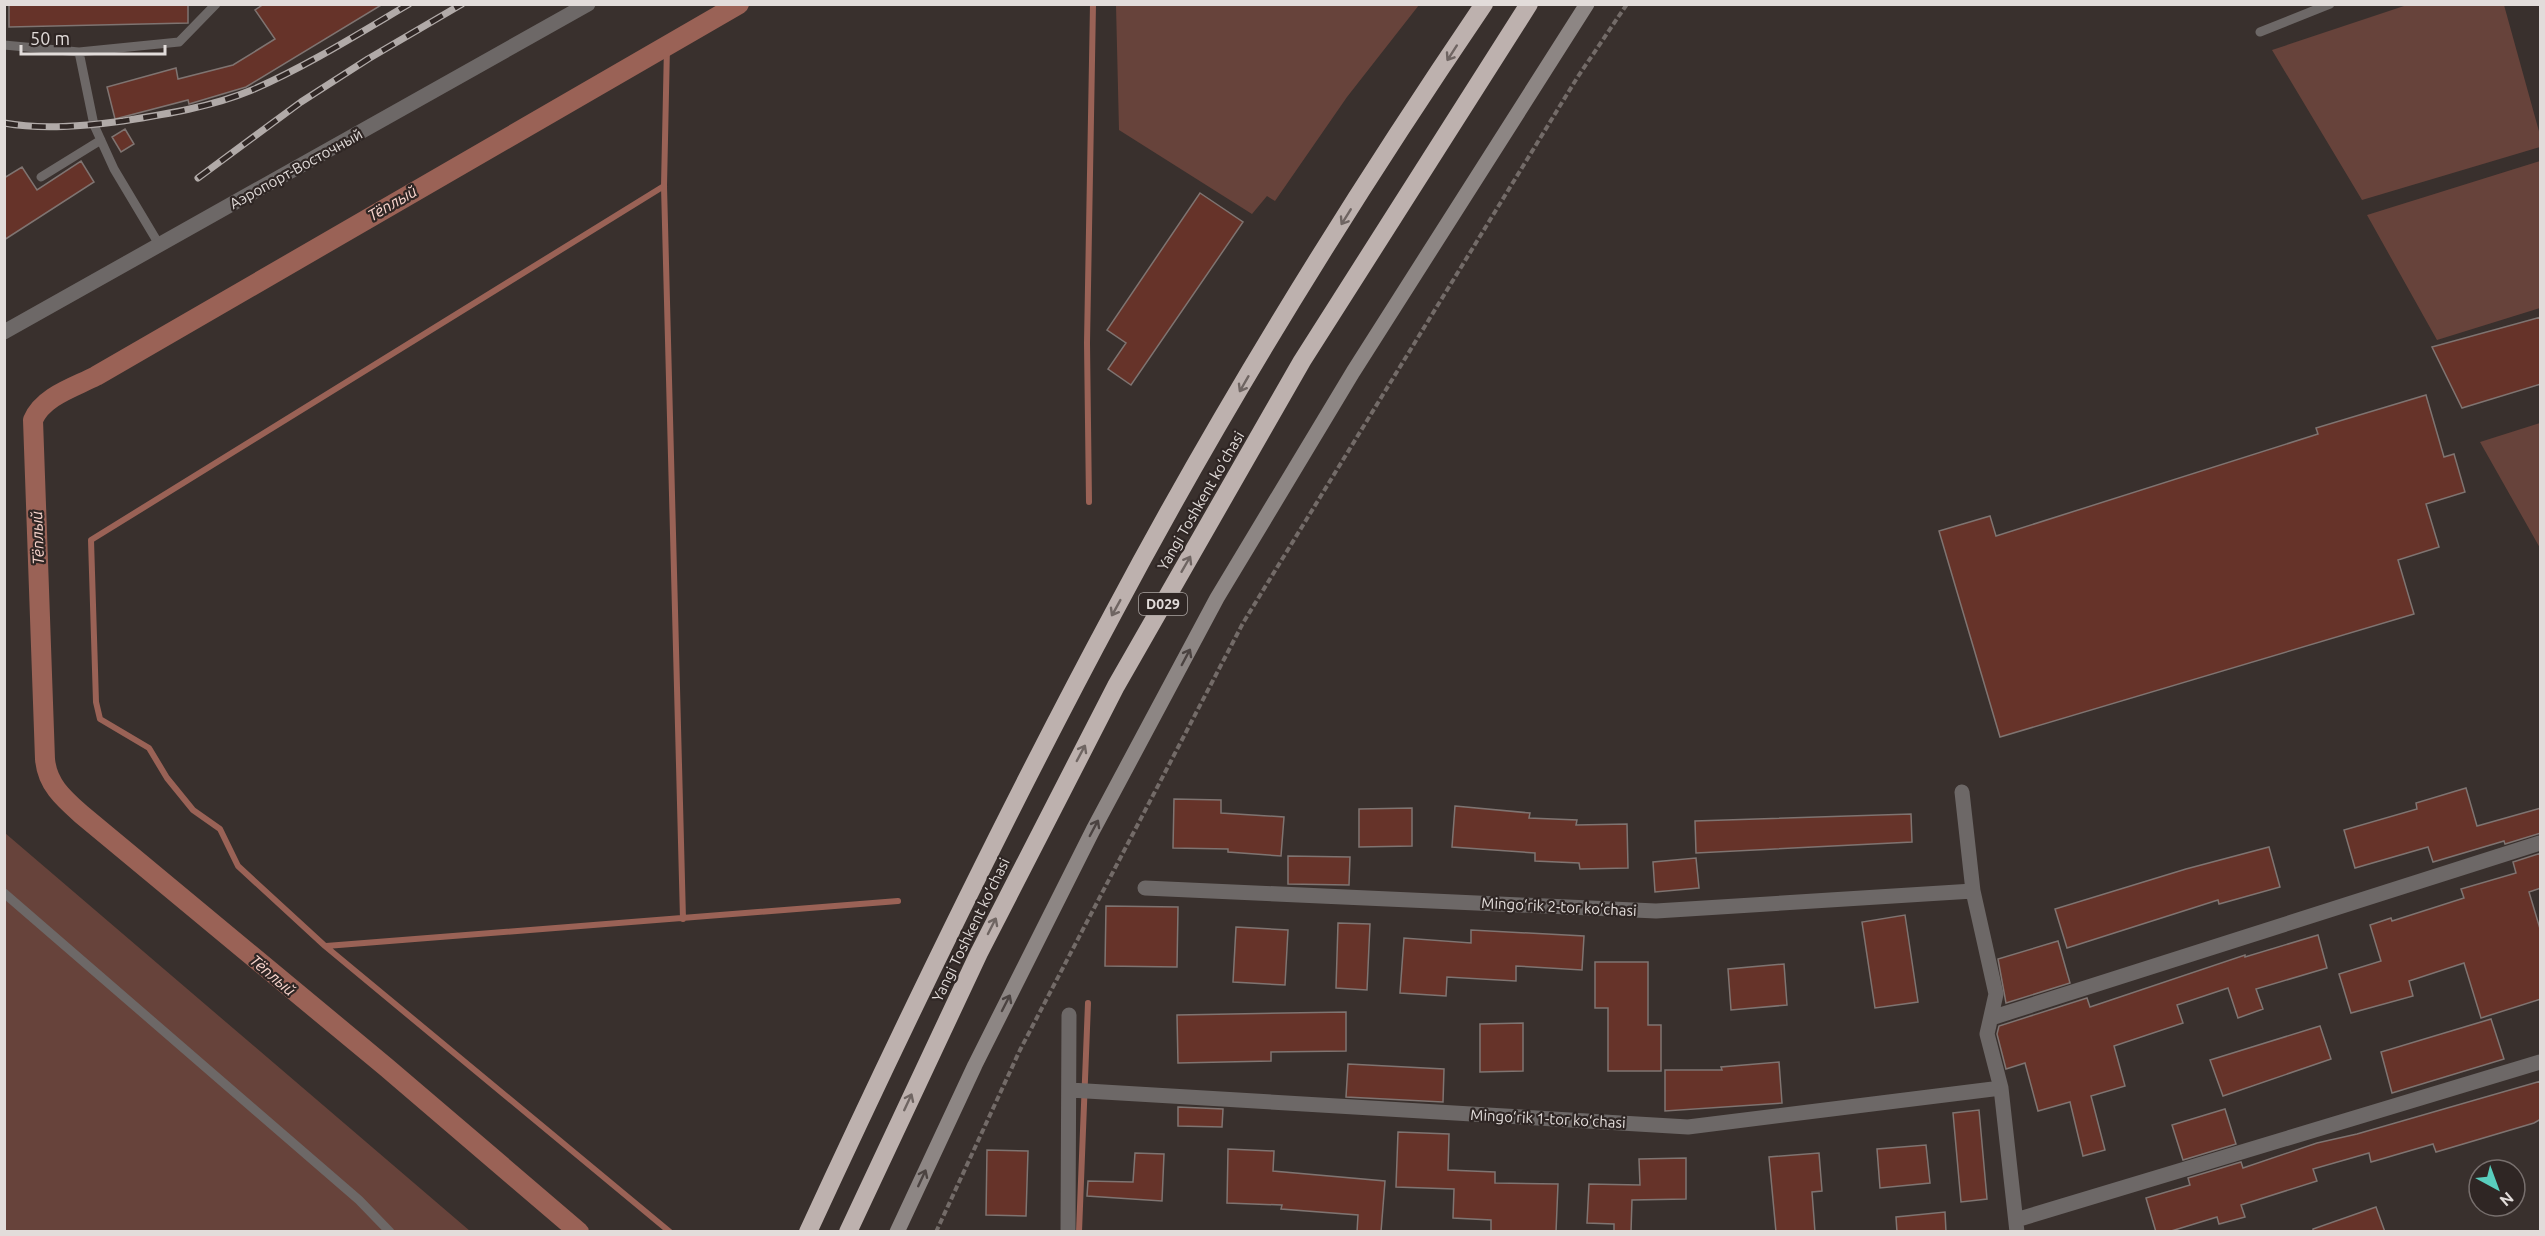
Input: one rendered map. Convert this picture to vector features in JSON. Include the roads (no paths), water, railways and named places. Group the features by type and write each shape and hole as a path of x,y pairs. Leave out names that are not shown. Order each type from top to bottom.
{"highway":[{"name":"Yangi Toshkent ko‘chasi","path":"808,1232 946,938 1115,609 1271,337 1369,180 1484,4"},
{"name":"Yangi Toshkent ko‘chasi","path":"848,1232 979,953 1116,686 1302,361 1529,4"}],"main road":[{"path":"897,1232 975,1065 1082,852 1217,598 1359,362 1587,4"}],"street":[{"name":"Аэропорт-Восточный","path":"4,332 588,4"},
{"path":"1962,792 1973,891 1996,994 1986,1034 2001,1088 2016,1226 2541,1062"},
{"path":"1991,1018 2541,843"},
{"name":"Mingo‘rik 2-tor ko‘chasi","path":"1145,888 1656,911 1973,891"},
{"path":"1068,1232 1069,1016"},
{"name":"Mingo‘rik 1-tor ko‘chasi","path":"1070,1090 1688,1127 2001,1088"}],"lane":[{"path":"4,45 78,52 179,42 216,4"},
{"path":"2260,32 2330,4"},
{"path":"78,52 94,125 114,169 160,246"},
{"path":"41,177 101,140"},
{"path":"4,893 359,1200 390,1232"}],"waterway":[{"name":"Тёплый","path":"579,1232 386,1067 81,814 57,790 49,776 45,759 33,420 44,405 60,393 96,376 739,4"},
{"path":"1089,502 1087,343 1093,4"},
{"path":"667,46 664,186 683,919"},
{"path":"664,186 91,540 96,702 100,719 149,748 167,778 193,810 220,829 238,866 325,946 670,1232"},
{"path":"326,946 898,901"},
{"path":"1079,1232 1088,1003"}],"railway":[{"path":"4,123 48,127 94,124 172,113 221,101 293,71 409,4"},
{"path":"198,178 301,102 368,59 462,4"}]}
